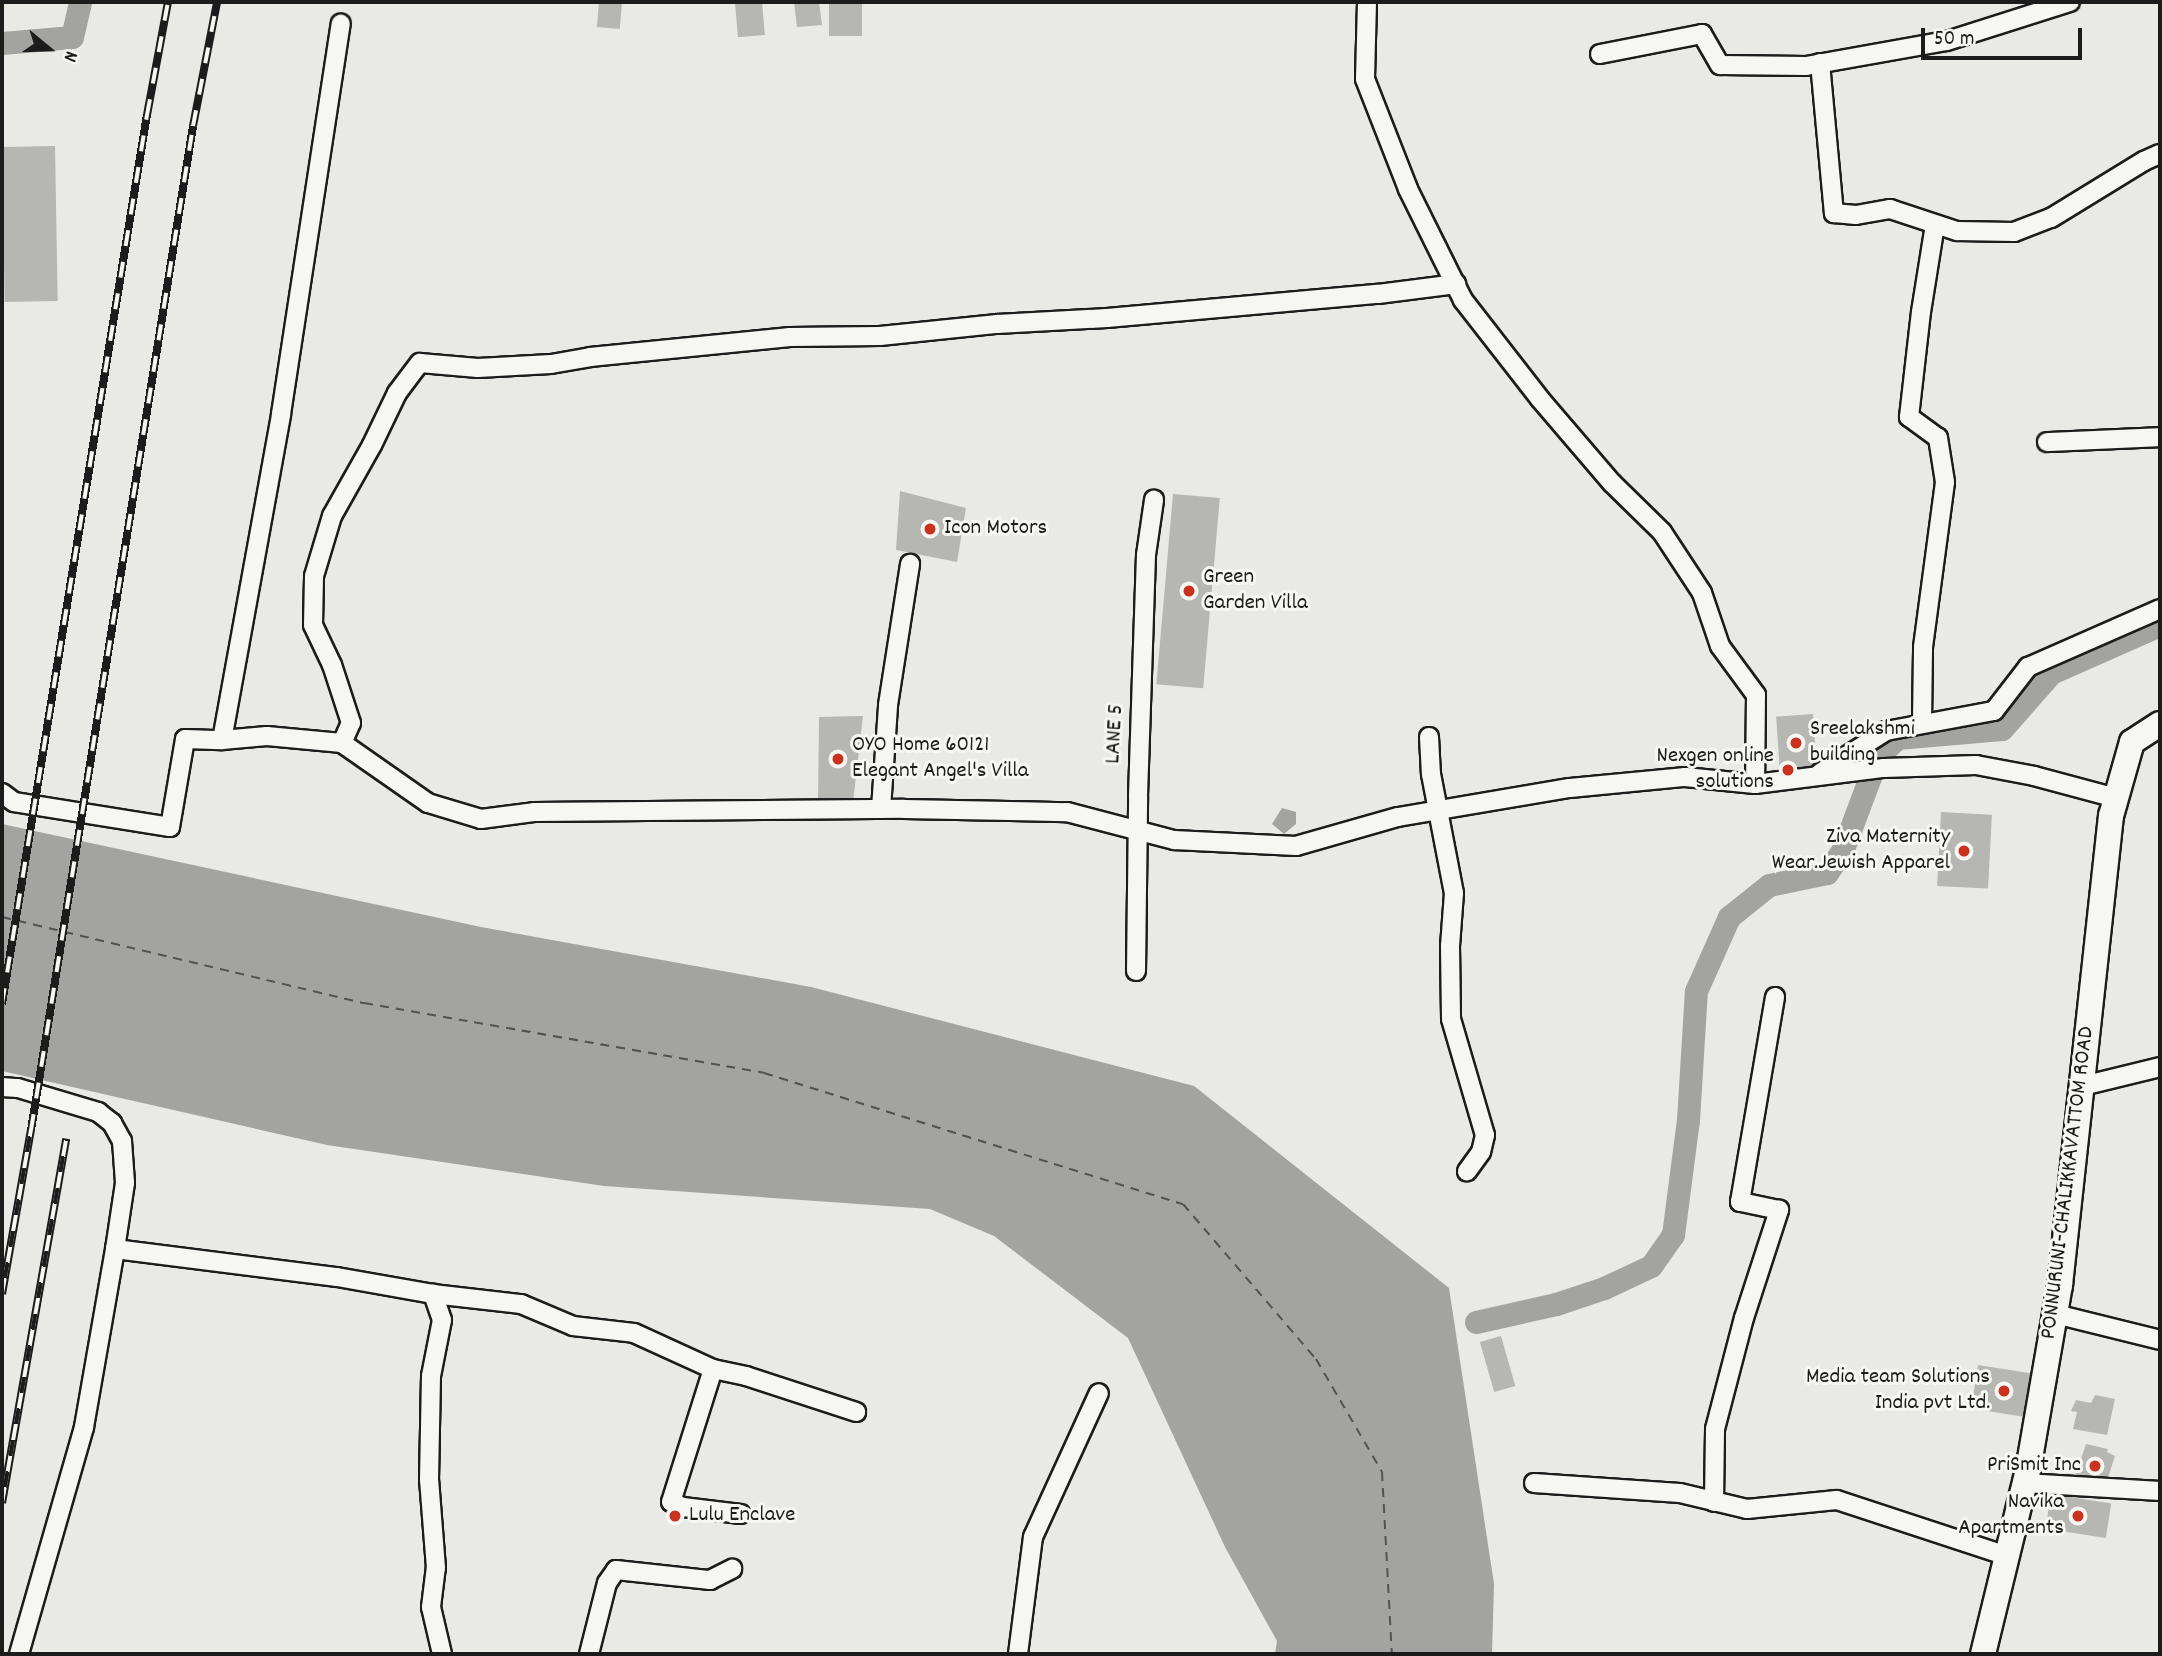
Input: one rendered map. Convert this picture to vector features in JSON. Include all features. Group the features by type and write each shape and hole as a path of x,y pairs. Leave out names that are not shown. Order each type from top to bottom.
{"street":[{"path":"1367,2 1366,79 1408,189 1455,284 1464,300 1540,399 1612,483 1662,532 1702,593 1720,646 1756,695 1755,784"},
{"path":"1600,54 1702,34 1720,65 1806,66 1947,41 2070,2"},
{"path":"222,740 281,414 341,24"},
{"path":"1820,64 1834,212 1856,215 1890,209 1956,230 1988,232 2029,228 2051,218 2160,154"},
{"path":"1922,722 1923,647 1945,482 1938,438 1909,417 1921,312 1935,225"},
{"path":"342,743 351,723 332,666 313,625 314,576 332,516 372,445 397,393 420,363 478,369 551,365 590,358 790,337 880,336 1010,323 1107,318 1378,294 1455,284"},
{"path":"2047,442 2160,437"},
{"name":"LANE 5","path":"1136,971 1146,555 1154,500"},
{"path":"881,809 888,705 911,564"},
{"path":"1814,776 1886,730 1994,711 2028,667 2160,610"},
{"name":"PONNURUNI-CHALIKKAVATTOM ROAD","path":"1983,1654 2025,1483 2055,1314 2111,816 2132,742 2160,724"},
{"path":"2,793 13,802 170,827 185,739 222,740 267,736 342,743 428,803 481,819 534,813 881,809 1067,812 1174,840 1296,846 1398,817 1570,789 1685,777 1755,784 1884,768 1976,765 2034,776 2116,798"},
{"path":"1429,737 1437,811 1454,893 1450,946 1451,1019 1485,1135 1481,1152 1467,1171"},
{"path":"1714,1502 1715,1429 1744,1318 1779,1210 1740,1202 1775,997"},
{"path":"2082,1086 2160,1067"},
{"path":"2,1087 18,1088 98,1112 112,1123 122,1141 125,1183 84,1427 19,1654"},
{"path":"115,1250 337,1277 433,1294 522,1304 573,1326 634,1333 713,1369 746,1376 856,1412"},
{"path":"433,1294 442,1320 431,1376 429,1480 436,1569 431,1607 442,1654"},
{"path":"2055,1314 2160,1340"},
{"path":"713,1369 671,1502 683,1507 741,1514"},
{"path":"1018,1654 1033,1537 1099,1393"},
{"path":"1534,1483 1681,1493 1747,1509 1837,1500 2007,1556"},
{"path":"2025,1483 2160,1491"},
{"path":"589,1654 607,1583 616,1570 710,1580 732,1569"}],"shaded area":[{"path":"1282,808 1296,812 1296,824 1284,834 1272,824"},
{"path":"2,824 481,927 811,987 1194,1086 1449,1288 1494,1584 1492,1654 1275,1654 1277,1641 1225,1547 1128,1338 994,1236 930,1209 604,1186 327,1145 2,1071"}],"building":[{"path":"599,2 622,4 620,29 597,27"},
{"path":"762,2 765,35 738,37 735,4"},
{"path":"794,2 819,2 822,25 797,27"},
{"path":"829,2 862,2 862,36 829,36"},
{"path":"55,146 58,301 5,302 2,147"},
{"name":"Icon Motors","path":"900,491 966,508 957,562 896,550"},
{"name":"Green Garden Villa","path":"1173,494 1220,498 1203,688 1156,684"},
{"name":"Sreelakshmi building","path":"1813,714 1817,768 1780,770 1776,717"},
{"name":"OYO Home 60121 Elegant Angel's Villa","path":"863,716 853,802 818,803 819,717"},
{"name":"Ziva Maternity Wear.Jewish Apparel","path":"1941,812 1992,815 1988,889 1937,886"},
{"path":"1501,1336 1515,1386 1494,1392 1480,1342"},
{"name":"Media team Solutions India pvt Ltd.","path":"1978,1365 2035,1374 2028,1418 1971,1408"},
{"path":"2095,1395 2115,1399 2107,1435 2073,1429 2077,1412 2071,1411 2076,1400 2091,1403"},
{"name":"PriSmit Inc","path":"2086,1444 2108,1449 2107,1452 2115,1456 2106,1484 2075,1476"},
{"name":"Navika Apartments","path":"2051,1494 2111,1504 2106,1538 2046,1529"}],"waterway":[{"path":"2,43 72,37 80,2"},
{"path":"1476,1322 1556,1304 1604,1288 1651,1266 1673,1235 1688,1120 1696,991 1729,917 1769,885 1827,873 1843,849 1878,756 1897,738 2002,729 2051,673 2160,625"}],"ferry route":[{"path":"2,917 364,1003 764,1073 1183,1204 1316,1359 1382,1472 1392,1654"}],"railway":[{"path":"2,1004 147,115 168,2"},
{"path":"2,1294 31,1130 193,126 217,2"},
{"path":"2,1503 66,1139"}],"place":[{"name":"Icon Motors","path":"930,529"},
{"name":"Green Garden Villa","path":"1189,591"},
{"name":"Sreelakshmi building","path":"1796,743"},
{"name":"OYO Home 60121 Elegant Angel's Villa","path":"838,759"},
{"name":"Nexgen online solutions","path":"1788,770"},
{"name":"Ziva Maternity Wear.Jewish Apparel","path":"1964,851"},
{"name":"Media team Solutions India pvt Ltd.","path":"2004,1391"},
{"name":"PriSmit Inc","path":"2095,1466"},
{"name":"Lulu Enclave","path":"675,1516"},
{"name":"Navika Apartments","path":"2078,1516"}]}
